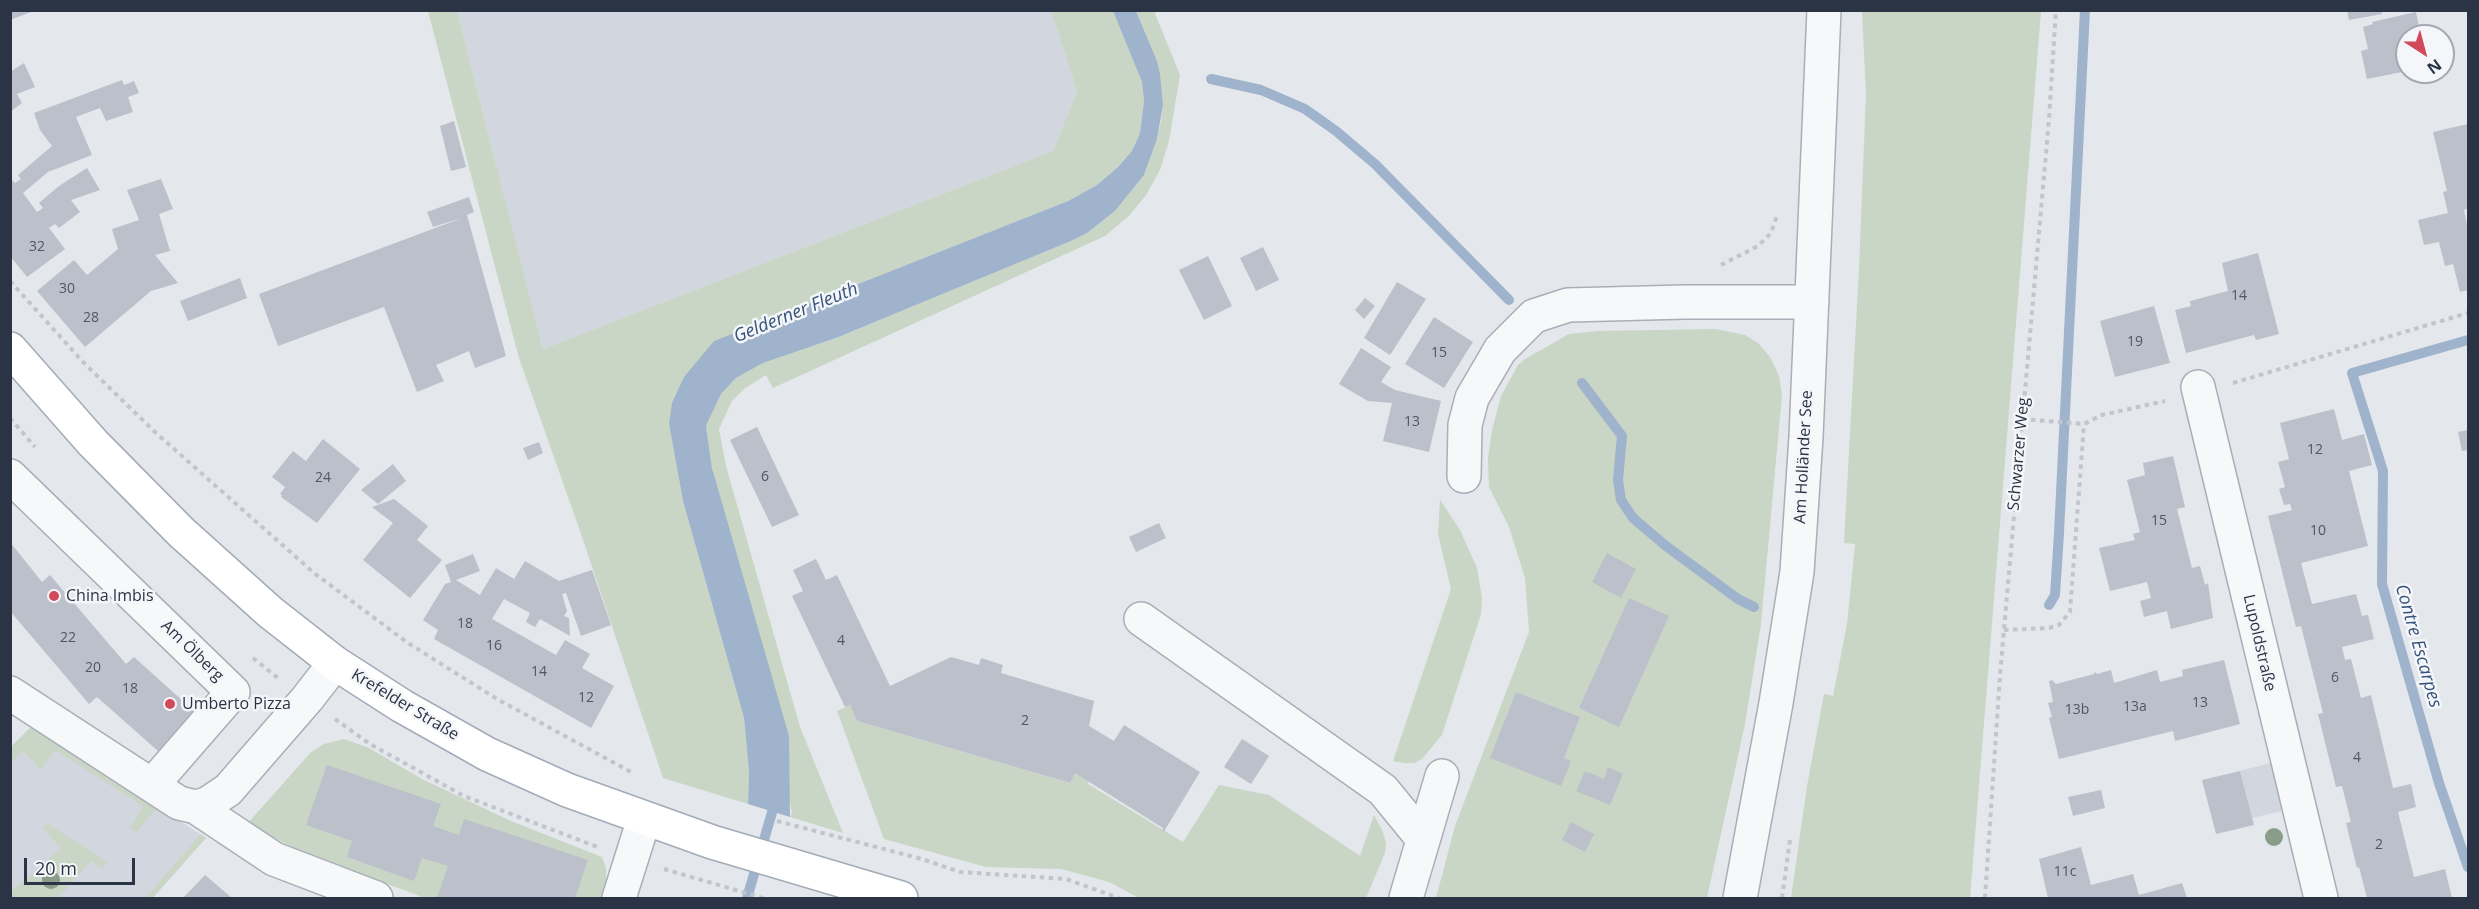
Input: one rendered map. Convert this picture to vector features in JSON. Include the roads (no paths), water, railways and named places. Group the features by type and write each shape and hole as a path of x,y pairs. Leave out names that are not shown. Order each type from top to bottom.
{"main road":[{"name":"Krefelder Straße","path":"10,349 93,443 181,532 270,612 335,663 402,706 487,754 567,790 712,842 901,898"}],"street":[{"name":"Am Holländer See","path":"1740,898 1776,703 1797,572 1812,303 1824,10"},
{"path":"1464,476 1465,425 1472,398 1500,350 1534,316 1568,305 1812,303"},
{"name":"Lupoldstraße","path":"2199,390 2321,898"},
{"name":"Am Ölberg","path":"10,476 233,692 153,784"},
{"path":"1141,619 1383,790 1423,839"},
{"path":"196,807 207,804 228,790 335,663"},
{"path":"10,693 179,803 196,807 274,859 376,898"},
{"path":"1406,898 1443,776"},
{"path":"619,898 644,819"}],"water":[{"path":"1113,11 1136,11 1157,61 1163,105 1157,139 1144,175 1115,211 1087,233 1071,241 836,338 763,363 736,378 721,394 706,426 712,468 789,736 790,817 748,804 749,772 744,718 683,501 669,424 672,403 684,377 714,341 1068,201 1097,185 1118,167 1132,151 1140,133 1144,101 1142,82"}],"waterway":[{"path":"2049,605 2055,595 2059,533 2085,10"},
{"path":"1211,79 1261,90 1305,109 1336,131 1375,164 1509,300"},
{"name":"Contre Escarpes","path":"2468,340 2352,373 2383,471 2382,584 2439,783 2468,867"},
{"path":"1582,383 1622,436 1618,480 1621,500 1633,518 1666,546 1738,599 1754,607"},
{"name":"Gelderner Fleuth","path":"747,898 773,809 774,797"}],"place":[{"name":"China Imbis","path":"54,596"},
{"name":"Umberto Pizza","path":"170,704"}]}
